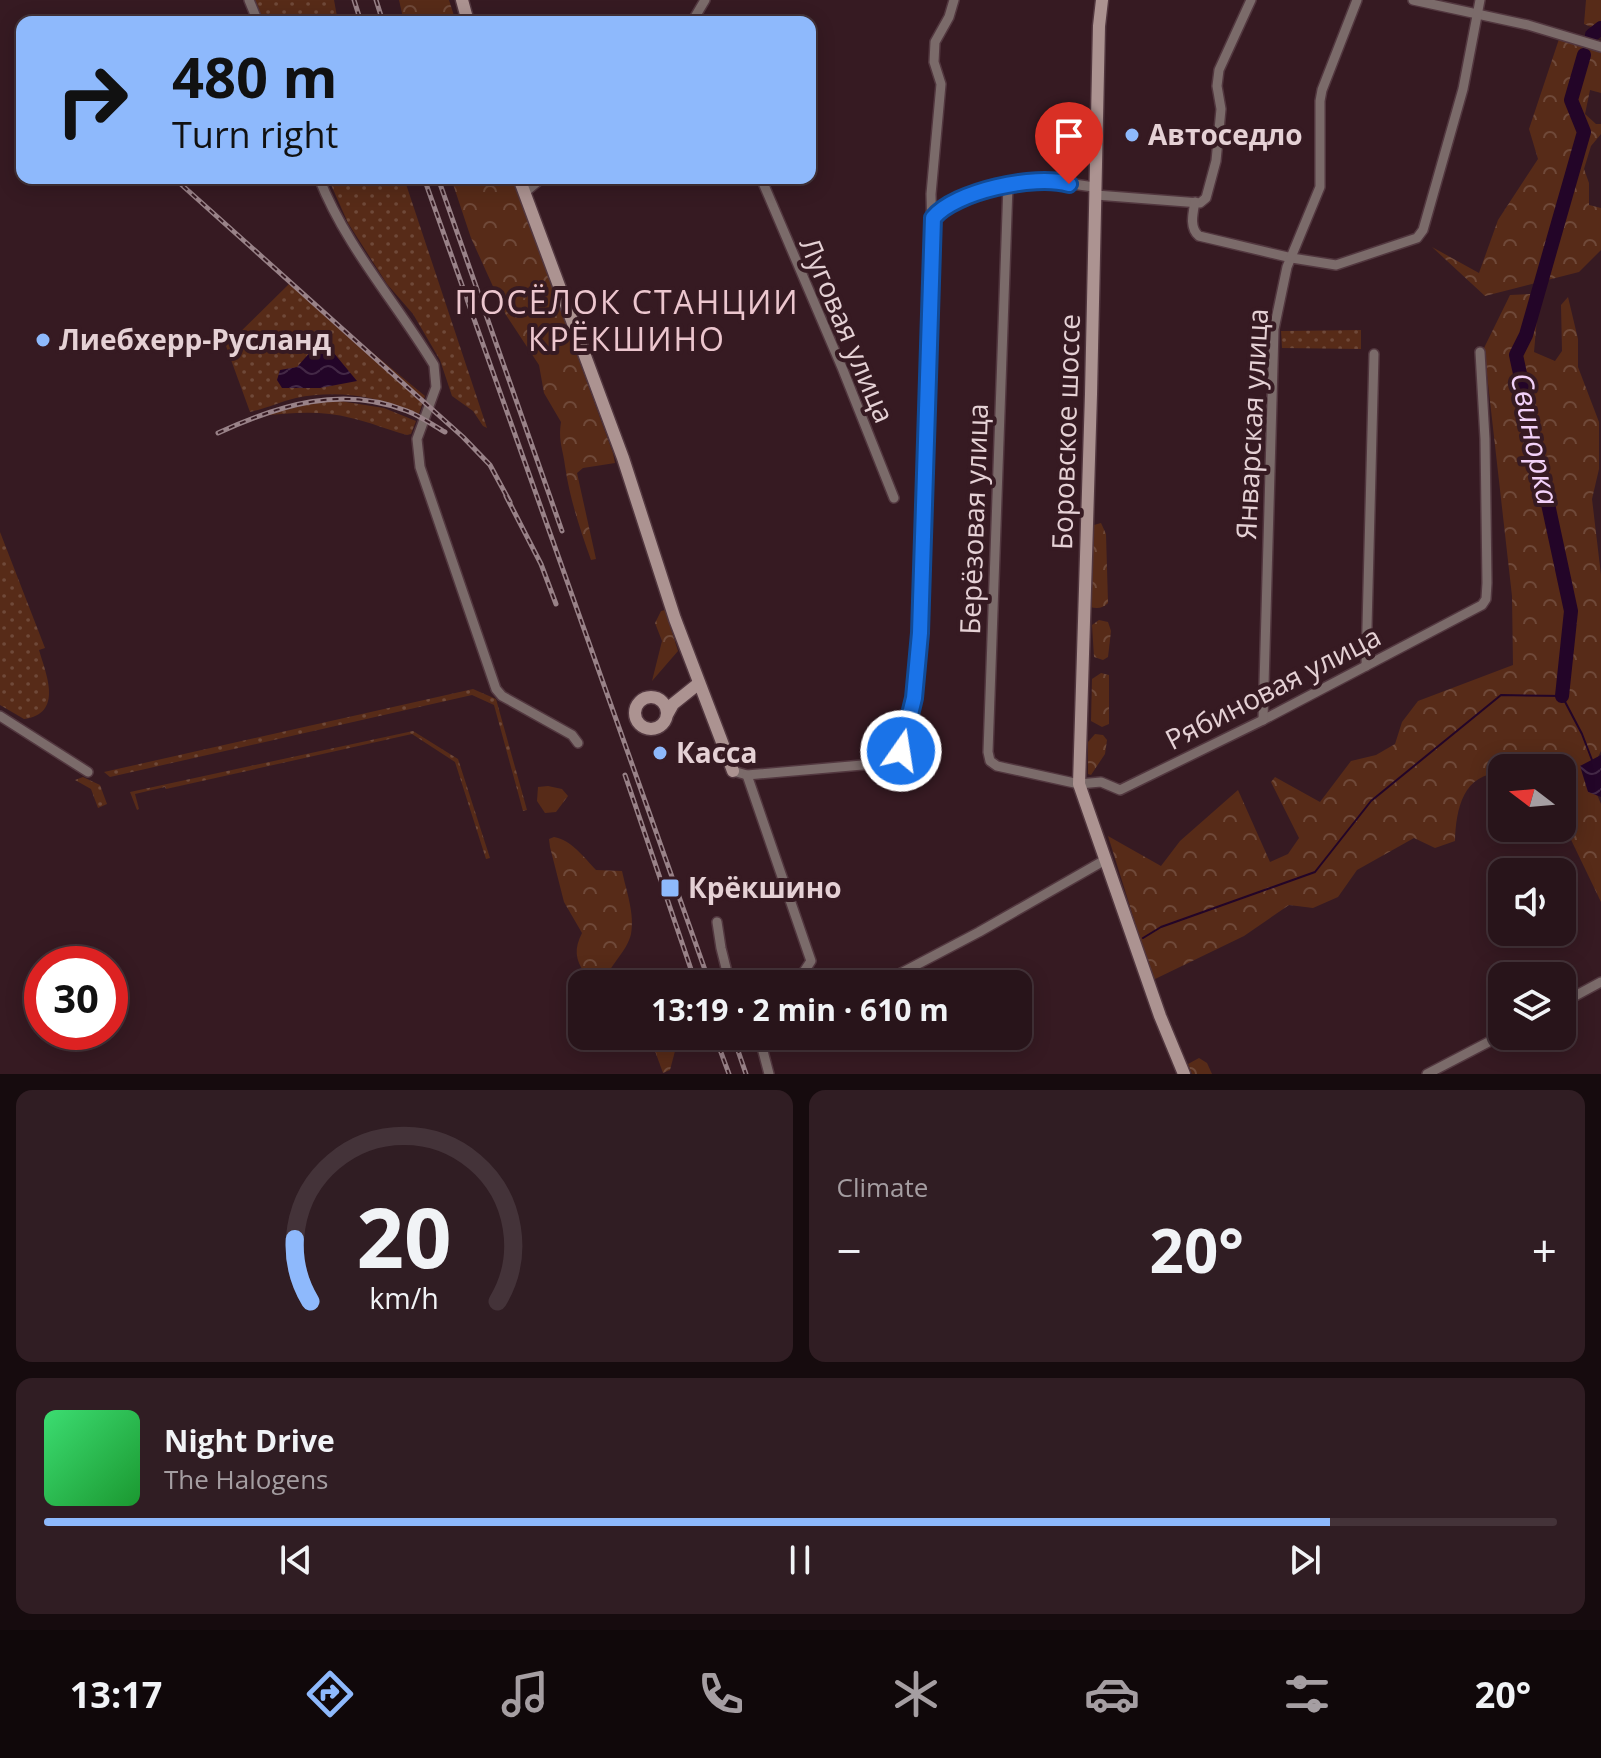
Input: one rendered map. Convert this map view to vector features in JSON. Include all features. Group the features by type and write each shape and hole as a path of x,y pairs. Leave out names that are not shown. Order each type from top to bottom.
{"main road":[{"name":"Боровское шоссе","path":"1102,0 1079,784 1160,1016 1184,1074"},
{"path":"521,184 623,458 698,684 740,773"},
{"path":"669,707 698,684"}],"street":[{"path":"805,970 811,961 740,773 874,764 896,758 901,751 914,698 920,633 933,218 931,194 941,84 934,62 935,42 949,17 954,0"},
{"path":"933,218 951,202 1008,185 1039,180 1096,191 1197,202 1208,194 1216,161 1222,105 1217,86 1219,70 1251,0"},
{"name":"Январская улица","path":"1263,720 1273,336 1287,267 1320,187 1322,90 1357,0"},
{"path":"1413,0 1535,27 1601,47"},
{"path":"1197,202 1193,224 1194,232 1199,236 1292,258 1343,264 1410,241 1421,234 1448,149 1480,0"},
{"path":"322,184 357,250 434,365 436,390 417,439 420,467 496,689 502,696 565,730 578,743"},
{"path":"524,193 535,184"},
{"name":"Луговая улица","path":"764,184 894,498"},
{"name":"Берёзовая улица","path":"1008,185 988,758 997,766 1079,784"},
{"name":"Рябиновая улица","path":"1079,784 1101,782 1120,790 1263,720 1483,603 1487,583 1480,352"},
{"path":"1366,666 1374,354"},
{"path":"0,716 88,772"},
{"path":"907,970 1105,860"},
{"path":"717,922 726,970"},
{"path":"1576,995 1601,982"},
{"path":"1427,1074 1488,1042"},
{"path":"763,1050 769,1074"}],"green space":[{"path":"255,0 334,0 337,16 262,16"},
{"path":"399,0 449,0 454,16 403,16"},
{"path":"1586,0 1601,0 1601,31 1584,24"},
{"path":"1559,39 1601,50 1601,93 1590,90 1585,114 1596,124 1601,124 1601,134 1591,146 1584,169 1589,183 1589,205 1601,208 1601,250 1579,272 1485,296 1432,247 1479,273 1498,220 1538,159 1529,129"},
{"path":"331,184 406,184 487,428 473,411 452,396 440,360 413,314 387,284 348,223"},
{"path":"453,184 514,184 613,453 615,463 583,468 577,473 596,559 591,560 579,526 560,440 561,422 544,393 539,365 506,315 471,238"},
{"path":"289,284 425,396 419,414 374,399 327,394 296,398 250,412 226,346"},
{"path":"1530,294 1537,318 1534,352 1555,361 1562,351 1561,305 1568,297 1578,339 1578,367 1599,422 1599,469 1592,499 1601,575 1601,751 1585,766 1601,804 1601,902 1572,842 1576,842 1576,754 1488,754 1488,775 1470,786 1460,805 1455,841 1435,848 1414,838 1357,870 1338,897 1313,908 1289,905 1244,936 1153,980 1108,836 1161,866 1180,841 1238,790 1270,862 1288,854 1299,838 1271,782 1275,777 1320,802 1351,761 1376,755 1395,744 1402,722 1418,701 1513,665 1512,596 1484,348 1510,295"},
{"path":"1361,330 1361,349 1282,348 1281,331"},
{"path":"340,401 384,408 416,421 411,434 407,435 328,414 261,416 317,402"},
{"path":"1101,523 1106,534 1108,603 1095,608 1090,607 1094,525"},
{"path":"0,532 45,648 39,650 48,681 48,701 36,716 24,719 0,705"},
{"path":"665,610 678,651 652,681 662,641 655,623 661,611"},
{"path":"1099,620 1108,622 1111,631 1108,657 1103,660 1094,657 1092,625"},
{"path":"1101,673 1109,675 1109,724 1102,727 1091,721 1092,679"},
{"path":"473,689 496,699 527,810 523,811 494,705 472,695 110,777 104,772"},
{"path":"413,731 458,759 490,858 486,859 455,762 412,734 135,794 137,810 130,792"},
{"path":"1095,734 1103,735 1107,740 1105,754 1091,775 1088,774 1088,742"},
{"path":"83,777 100,785 107,804 98,808 91,789 75,780"},
{"path":"538,787 562,789 568,796 556,812 545,813 537,801"},
{"path":"554,837 572,845 596,870 622,871 632,926 626,947 610,970 583,970 579,964 577,954 582,933 564,902 549,839"},
{"path":"675,1050 670,1070 663,1073 655,1051"},
{"path":"1199,1058 1207,1063 1212,1074 1192,1074 1188,1064"}],"water":[{"path":"320,341 328,346 357,381 320,388 282,388 277,380 280,370 297,367"},
{"path":"1601,755 1601,797 1588,792 1580,766"}],"waterway":[{"name":"Свинорка","path":"1592,35 1601,28"},
{"name":"Свинорка","path":"1562,696 1571,611 1516,355 1526,335 1584,132 1571,100 1584,55"},
{"path":"1143,938 1161,927 1315,872 1371,801 1501,695 1562,696 1592,760"}],"railway":[{"path":"354,0 359,16"},
{"path":"376,0 381,16"},
{"path":"181,184 463,437 490,465 510,502"},
{"path":"426,184 705,970"},
{"path":"440,184 562,531"},
{"path":"218,433 287,407 335,399 383,403 412,413 445,432"},
{"path":"506,496 541,564 556,604"},
{"path":"625,775 691,970"},
{"path":"720,1050 729,1074"},
{"path":"738,1050 746,1074"}],"place":[{"name":"Автоседло","path":"1132,135"},
{"name":"Лиебхерр-Русланд","path":"43,340"},
{"name":"Касса","path":"660,753"},
{"name":"Крёкшино","path":"670,888"}],"district":[{"name":"ПОСЁЛОК СТАНЦИИ КРЁКШИНО","path":"627,322"}],"route":[{"path":"901,751 914,698 920,633 933,218 951,202 1019,182 1039,180 1069,184"}]}
